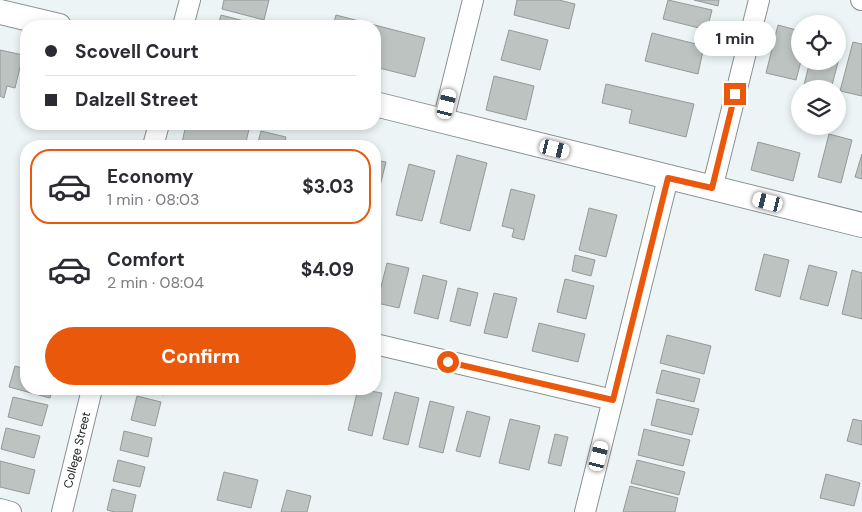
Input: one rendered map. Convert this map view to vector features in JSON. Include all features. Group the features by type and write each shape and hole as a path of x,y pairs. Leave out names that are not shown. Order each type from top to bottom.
{"street":[{"path":"185,20 190,0"},
{"path":"443,121 473,0"},
{"path":"712,188 759,0"},
{"path":"0,12 33,20"},
{"path":"381,106 862,226"},
{"path":"585,512 668,178"},
{"path":"381,345 613,400"},
{"name":"College Street","path":"62,512 91,395"},
{"path":"0,509 12,512"}],"building":[{"path":"224,0 269,0 264,20 222,9"},
{"path":"517,0 559,0 575,4 569,29 514,15"},
{"path":"668,0 712,10 707,30 663,19"},
{"path":"694,0 719,0 718,6"},
{"path":"221,15 240,20 220,20"},
{"path":"336,15 355,20 335,20"},
{"path":"778,25 791,29 791,70 799,70 796,80 766,73"},
{"path":"381,27 425,38 415,77 381,68"},
{"path":"509,30 548,40 540,70 501,60"},
{"path":"652,33 704,46 698,74 645,61"},
{"path":"853,42 862,44 862,96 846,92 846,80 843,80"},
{"path":"0,50 20,54 20,67 15,88 7,86 4,98 0,96"},
{"path":"808,70 836,70 833,80 805,80"},
{"path":"494,76 534,86 526,120 486,110"},
{"path":"606,84 694,104 686,137 629,123 632,110 602,103"},
{"path":"185,130 249,130 246,140 183,140"},
{"path":"261,131 286,137 285,140 259,140"},
{"path":"829,135 852,140 841,183 818,177"},
{"path":"758,142 800,153 793,181 751,170"},
{"path":"862,154 862,179 855,177"},
{"path":"457,155 487,163 470,231 440,223"},
{"path":"381,161 386,162 381,182"},
{"path":"409,164 435,171 422,221 396,215"},
{"path":"511,189 535,195 524,240 512,237 514,229 502,226"},
{"path":"589,208 617,215 606,257 579,250"},
{"path":"764,254 789,260 780,297 755,290"},
{"path":"575,255 595,260 591,276 572,271"},
{"path":"387,263 409,268 399,308 381,304 381,287"},
{"path":"809,265 837,272 828,306 800,299"},
{"path":"852,270 862,273 862,319 842,314"},
{"path":"423,275 447,281 438,319 414,313"},
{"path":"565,279 594,286 586,319 557,312"},
{"path":"458,288 478,293 470,326 450,321"},
{"path":"494,293 517,298 507,338 484,333"},
{"path":"539,323 585,334 578,362 532,351"},
{"path":"667,335 711,346 704,374 660,363"},
{"path":"15,366 20,367 20,390 9,387"},
{"path":"662,370 700,379 694,402 656,393"},
{"path":"395,392 419,398 408,445 383,439"},
{"path":"382,393 372,436 348,430 357,395 381,395"},
{"path":"39,395 51,395 50,398"},
{"path":"137,396 161,402 155,426 131,420"},
{"path":"13,397 48,405 42,426 8,417"},
{"path":"657,399 699,409 692,435 651,425"},
{"path":"430,401 454,407 443,453 419,447"},
{"path":"467,411 490,417 480,457 456,451"},
{"path":"510,419 540,426 529,470 499,463"},
{"path":"853,419 862,421 862,445 847,441"},
{"path":"6,428 40,436 34,458 1,449"},
{"path":"644,429 690,440 683,466 638,455"},
{"path":"124,431 152,438 148,457 120,450"},
{"path":"555,434 568,437 561,466 548,463"},
{"path":"118,460 145,467 140,487 113,481"},
{"path":"637,460 685,472 679,495 631,483"},
{"path":"0,461 35,470 29,494 0,487"},
{"path":"224,472 258,480 251,508 217,500"},
{"path":"826,474 860,483 854,506 820,498"},
{"path":"630,486 678,498 675,512 623,512"},
{"path":"112,489 136,495 132,512 107,510"},
{"path":"287,490 311,496 307,512 281,512"}],"route":[{"path":"448,362 613,400 668,178 712,188 735,94"}]}
